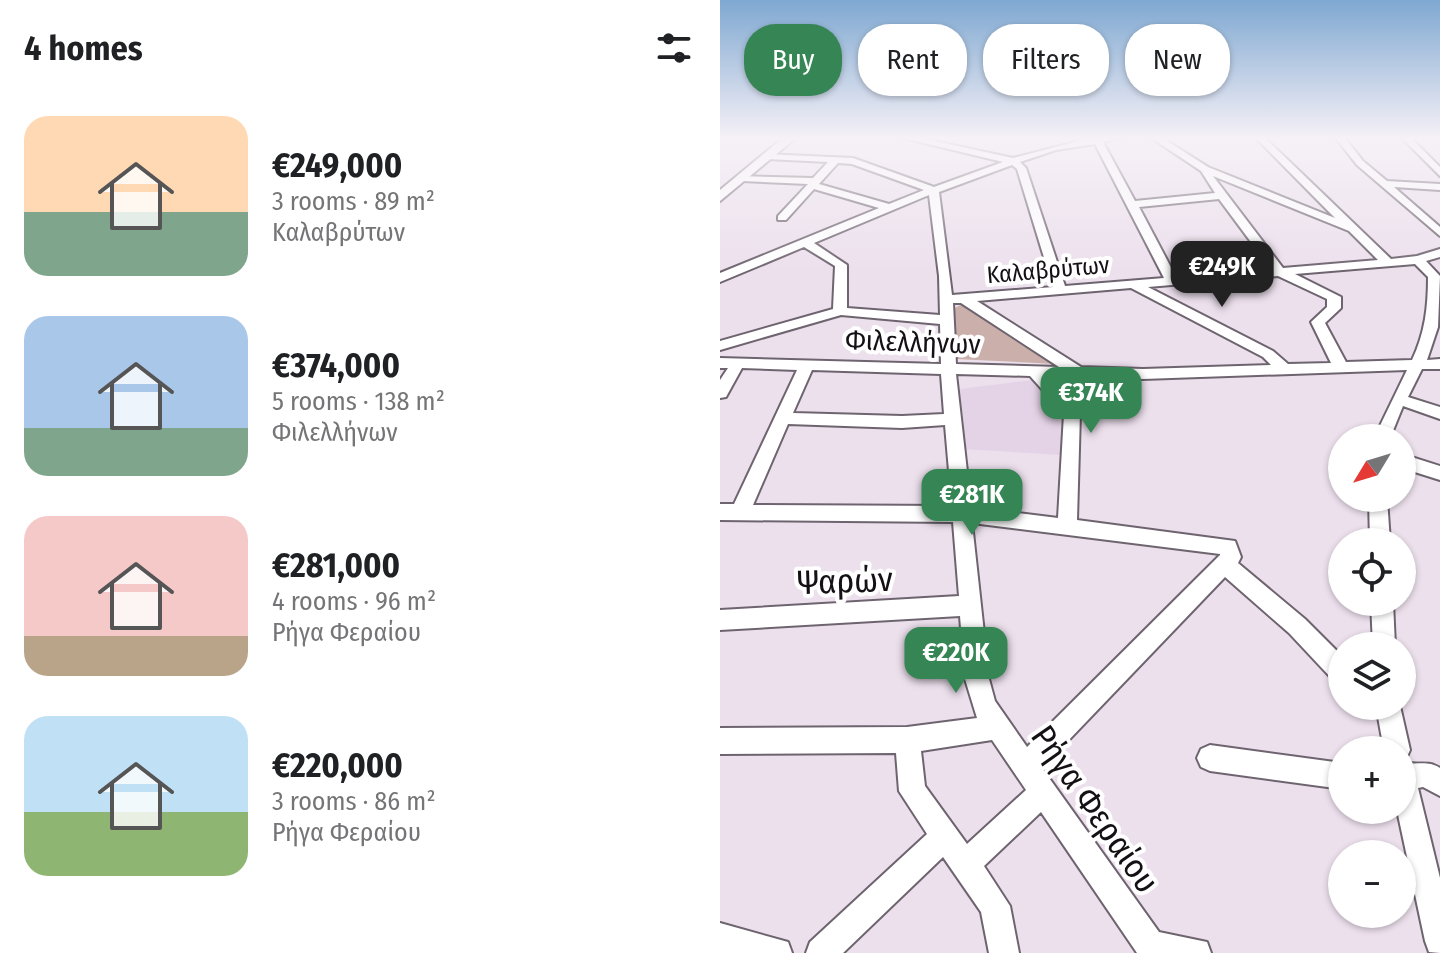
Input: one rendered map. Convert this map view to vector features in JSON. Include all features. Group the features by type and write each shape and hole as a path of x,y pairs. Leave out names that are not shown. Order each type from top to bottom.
{"main road":[{"path":"720,197 738,181"}],"street":[{"path":"792,181 814,183 889,207"},
{"path":"910,181 934,190"},
{"path":"722,276 957,181"},
{"path":"1027,181 1060,290"},
{"path":"1120,181 1172,281"},
{"path":"1212,181 1280,272 1334,297 1337,304 1318,322 1341,368"},
{"path":"1236,181 1354,229"},
{"path":"1305,181 1387,262"},
{"path":"1384,181 1440,233"},
{"path":"782,218 814,183"},
{"path":"1387,184 1440,187"},
{"name":"Ρήγα Φεραίου","path":"934,190 946,300 952,419 979,691 984,707 997,727 1153,950"},
{"path":"1131,205 1221,196"},
{"path":"804,242 841,265 840,311"},
{"name":"Καλαβρύτων","path":"946,300 1418,260 1440,253"},
{"path":"1389,424 1422,365 1433,334 1434,281 1418,260"},
{"path":"1133,284 1268,354 1285,370"},
{"path":"964,299 1077,372"},
{"path":"720,346 840,311 947,320"},
{"name":"Φιλελλήνων","path":"728,367 807,365 1077,372 1285,370 1440,364"},
{"path":"807,365 785,418 730,512 962,514 1067,527 1224,554 1328,658"},
{"path":"720,393 728,367"},
{"path":"1035,372 1072,413 1067,527"},
{"path":"1401,400 1440,413"},
{"path":"785,418 902,422 952,419"},
{"path":"1416,465 1440,473"},
{"path":"1025,768 1224,554"},
{"name":"Ψαρών","path":"720,620 972,605"},
{"path":"720,741 907,740 997,727"},
{"path":"907,740 912,791 944,837 967,863 995,906 1004,953"},
{"path":"1210,758 1328,774"},
{"path":"1416,775 1426,774 1440,783"},
{"path":"967,863 1042,793"},
{"path":"1413,824 1440,941"},
{"path":"821,953 944,837"},
{"path":"720,938 777,953"},
{"path":"1153,950 1196,953"}],"shaded area":[{"path":"964,303 1056,364 956,359 953,309"},
{"path":"1033,380 1063,413 1061,455 963,449 960,389"}]}
